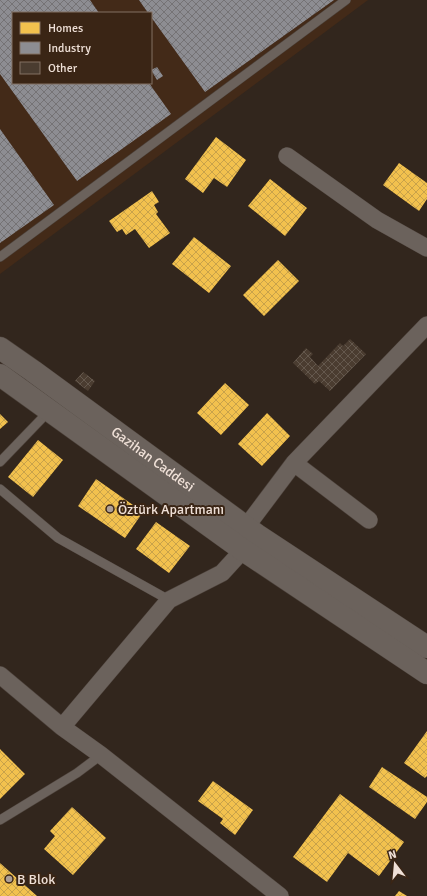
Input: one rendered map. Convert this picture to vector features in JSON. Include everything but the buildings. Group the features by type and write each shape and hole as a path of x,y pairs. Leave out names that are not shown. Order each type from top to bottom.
{"main road":[{"name":"Gazihan Caddesi","path":"0,348 246,527 427,647"},
{"name":"Gazihan Caddesi","path":"0,375 243,550 427,673"}],"street":[{"path":"287,156 377,220 427,248"},
{"path":"246,527 294,463 427,325"},
{"path":"294,463 369,520"},
{"path":"62,727 169,600 222,573 243,550"},
{"path":"0,675 62,727 101,755 280,896"}],"lane":[{"path":"0,257 346,0"},
{"path":"0,462 50,410"},
{"path":"0,489 58,538 169,600"},
{"path":"0,820 77,773 101,755"}],"shaded area":[{"path":"0,0 368,0 0,274"}],"place":[{"name":"Öztürk Apartmanı","path":"110,509"},
{"name":"B Blok","path":"9,879"}]}
